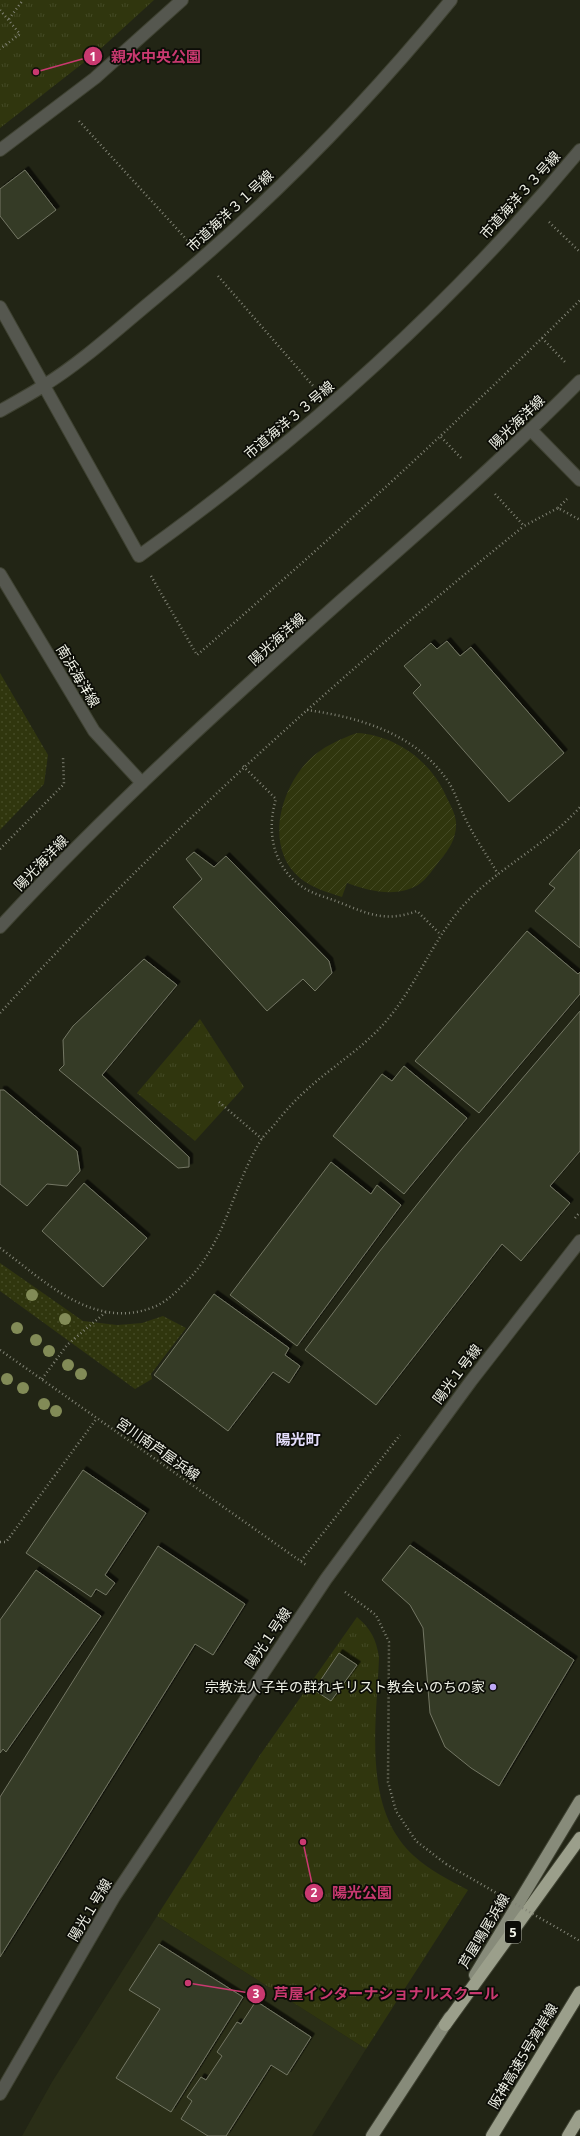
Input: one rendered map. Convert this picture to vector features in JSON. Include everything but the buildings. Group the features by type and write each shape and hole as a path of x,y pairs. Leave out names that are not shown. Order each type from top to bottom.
{"highway":[{"name":"5","path":"445,2025 580,1838"},
{"name":"阪神高速5号湾岸線","path":"492,2136 580,1992"},
{"path":"568,2136 580,2116"}],"main road":[{"name":"芦屋鳴尾浜線","path":"372,2136 445,2025 580,1801"}],"street":[{"path":"0,150 95,78 182,0"},
{"name":"市道海洋３１号線","path":"0,411 44,386 109,337 171,285 285,181 364,100 451,0"},
{"name":"市道海洋３３号線","path":"139,556 227,491 330,406 429,313 532,205 580,150"},
{"path":"0,307 139,556"},
{"name":"陽光海洋線","path":"0,926 142,783 337,604 480,478 580,381"},
{"path":"531,430 580,480"},
{"name":"南浜海洋線","path":"0,574 94,731 142,783"},
{"name":"陽光１号線","path":"0,2094 114,1896 326,1579 471,1381 580,1241"}],"path":[{"path":"8,19 23,0"},
{"path":"0,10 20,34 0,49"},
{"path":"532,205 580,252"},
{"path":"139,556 197,655 305,562 441,437 580,300"},
{"path":"542,338 569,366"},
{"path":"441,437 524,526"},
{"path":"0,1013 127,879 243,766 428,604 524,526 558,508 580,520"},
{"path":"306,710 347,716 401,738 419,750 446,777 455,792 465,818 498,874"},
{"path":"0,849 64,784 63,757"},
{"path":"243,766 276,799 271,818 272,838 278,857 296,881 312,892 372,915 397,917 417,911 441,935"},
{"path":"0,1248 69,1299 83,1306 107,1312 125,1313 154,1307 178,1291 199,1269 222,1232 245,1170 262,1139 297,1098 364,1044 388,1020 408,994 441,935 461,909 498,874 554,834 580,807"},
{"path":"219,1102 262,1139"},
{"path":"42,1379 67,1345 107,1312"},
{"name":"宮川南芦屋浜線","path":"0,1350 305,1565"},
{"path":"0,1542 6,1542 97,1418"},
{"path":"350,1596 376,1615 389,1642 388,1782 396,1811 416,1842 446,1864 580,1941"}],"shaded area":[{"path":"157,1916 366,2049 312,2136 22,2136 52,2082"}],"green space":[{"path":"0,0 154,0 96,53 0,128"},
{"path":"0,673 48,755 44,784 0,830"},
{"path":"357,733 385,739 410,752 421,761 439,783 453,812 456,827 454,837 447,851 427,877 421,883 410,889 382,892 364,889 347,883 342,897 320,889 300,878 289,866 282,851 279,835 280,819 290,786 309,760 320,751"},
{"path":"200,1019 244,1087 195,1141 137,1093"},
{"path":"0,1263 83,1321 117,1325 142,1323 163,1316 186,1328 151,1374 152,1379 135,1389 0,1291"},
{"path":"357,1617 372,1635 379,1657 375,1735 376,1762 379,1789 386,1814 397,1836 414,1856 447,1879 468,1890 366,2049 157,1916 260,1755"}],"place":[{"name":"親水中央公園","path":"36,72"},
{"name":"宗教法人子羊の群れキリスト教会いのちの家","path":"493,1687"},
{"name":"陽光公園","path":"303,1842"},
{"name":"芦屋インターナショナルスクール","path":"188,1983"}],"district":[{"name":"陽光町","path":"298,1440"}]}
